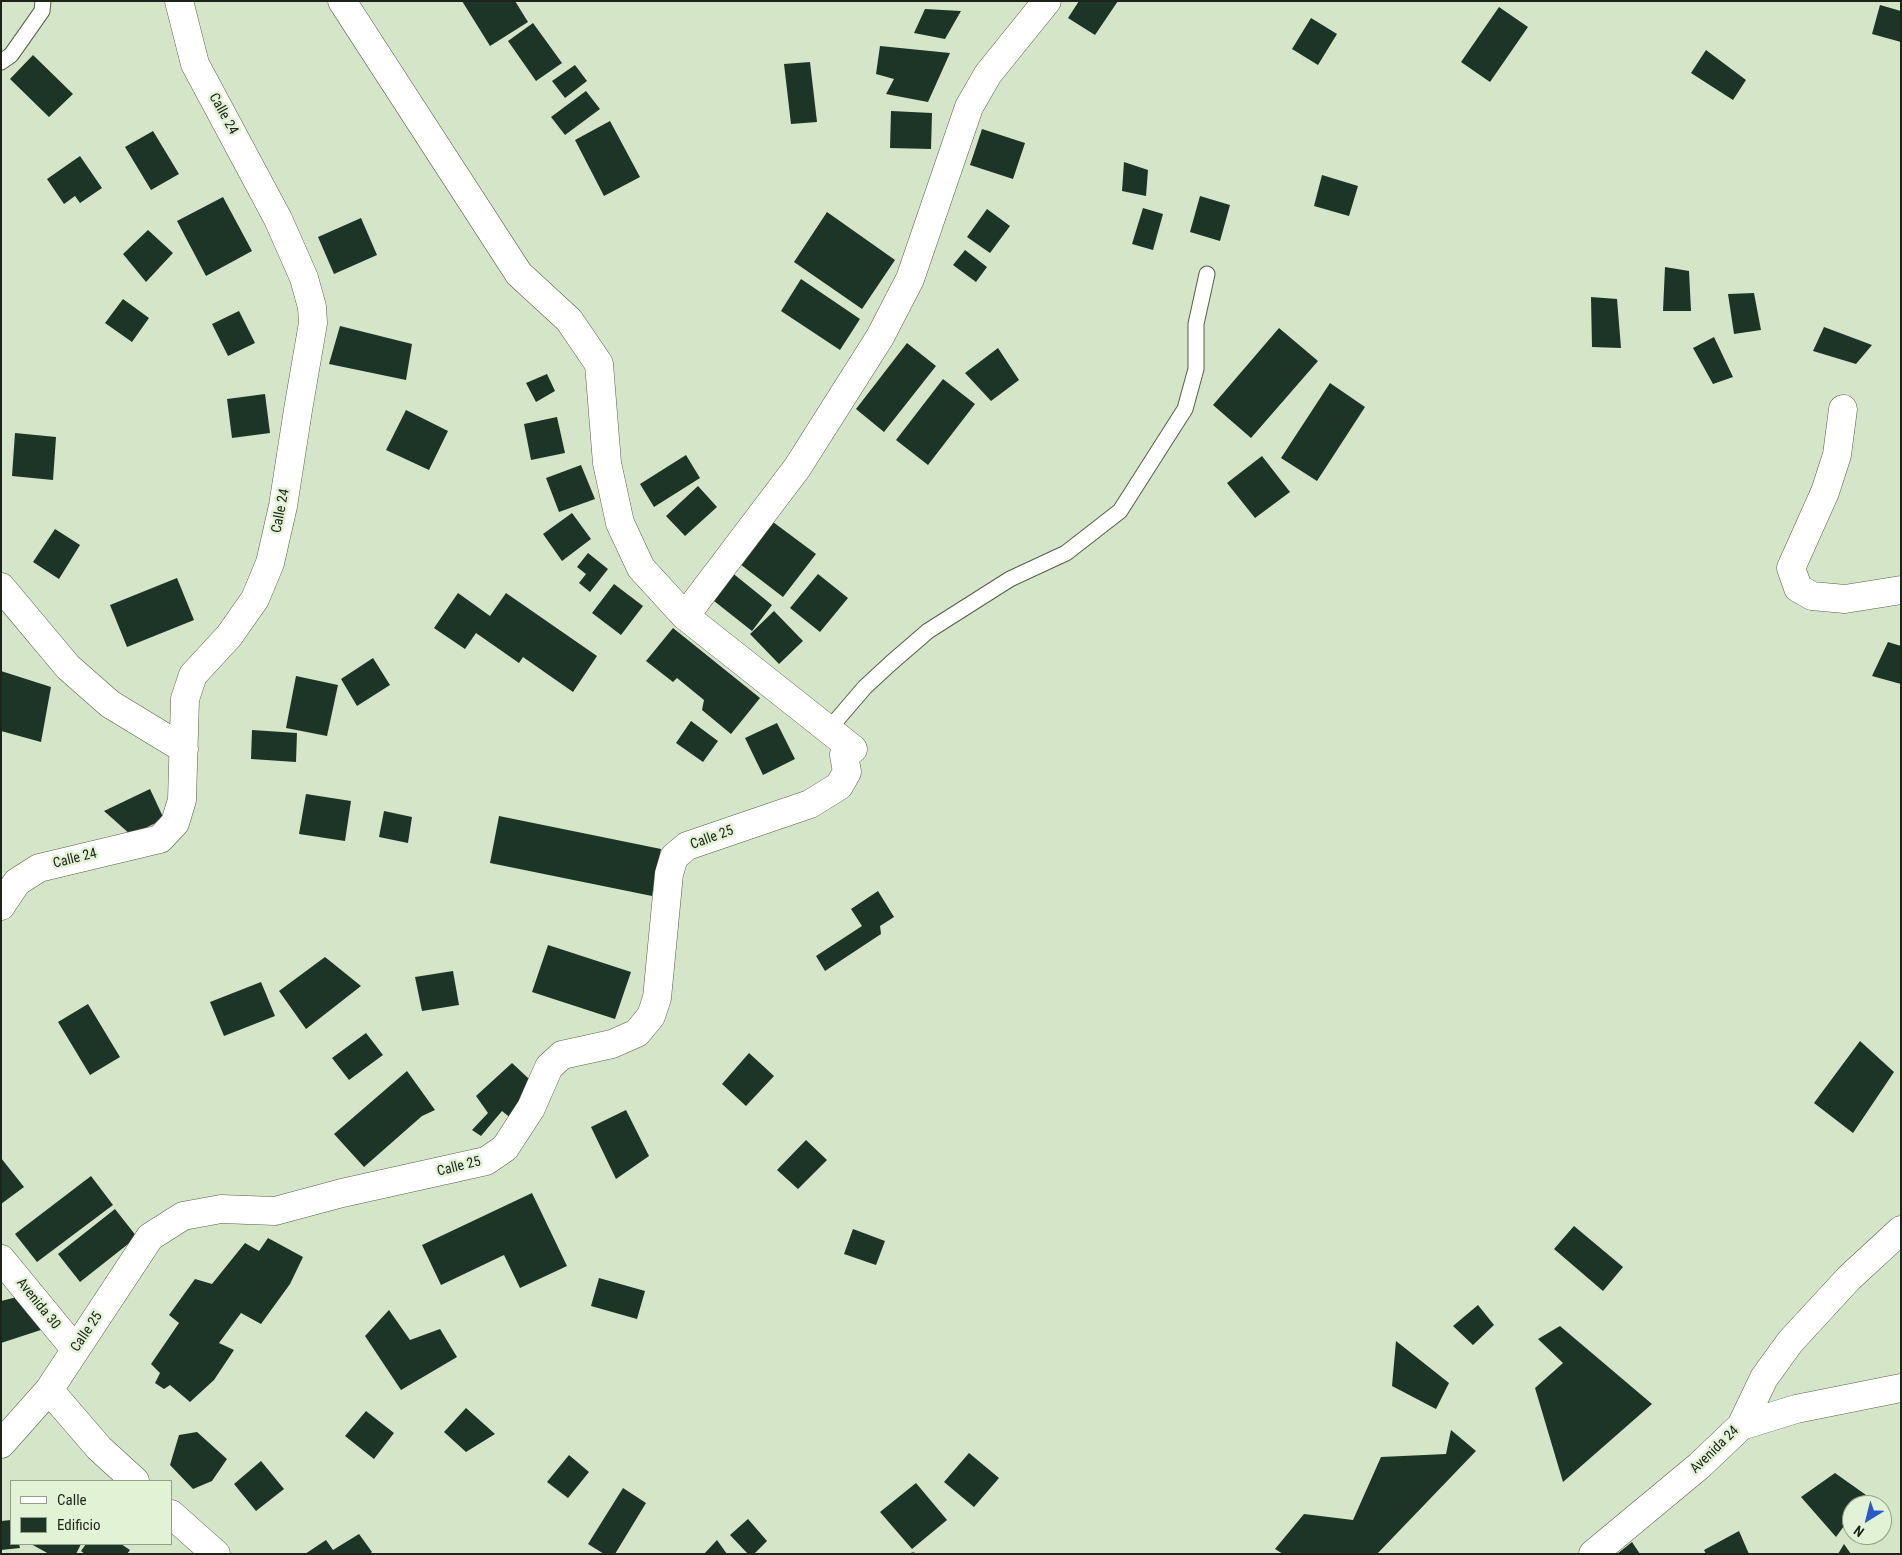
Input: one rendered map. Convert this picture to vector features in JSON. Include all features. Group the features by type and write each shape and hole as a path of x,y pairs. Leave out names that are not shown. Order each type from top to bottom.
{"street":[{"name":"Calle 24","path":"1,906 17,882 38,868 160,839 175,823 182,800 185,699 193,675 230,636 255,600 270,563 283,506 313,323 312,307 304,278 256,177 195,64 178,1"},
{"path":"342,1 518,274 569,320 600,364 607,463 620,523 641,568 685,616 829,729"},
{"path":"685,616 797,468 880,337 910,279 969,107 988,74 1047,1"},
{"path":"1843,409 1838,455 1826,492 1791,568 1798,588 1812,596 1845,599 1901,590"},
{"path":"1,586 68,667 110,704 184,749"},
{"name":"Calle 25","path":"1,1444 49,1390 150,1237 183,1216 221,1209 275,1211 342,1193 486,1161 505,1148 531,1108 549,1067 562,1056 612,1044 637,1033 651,1016 657,998 669,874 674,857 687,846 810,804 839,786 847,772 844,755 853,750 829,729"},
{"name":"Avenida 24","path":"1593,1554 1699,1466 1741,1426 1764,1378 1784,1350 1849,1278 1901,1230"},
{"name":"Avenida 30","path":"1,1258 75,1349"},
{"path":"1741,1426 1796,1409 1901,1388"},
{"path":"49,1390 98,1448 134,1480"},
{"path":"172,1515 216,1554"}],"lane":[{"path":"1,62 11,55 42,11 43,1"},
{"path":"829,729 865,687 890,662 928,631 1010,579 1066,553 1120,511 1185,409 1196,369 1196,324 1207,274"}],"building":[{"path":"462,1 515,1 528,22 490,46"},
{"path":"1079,1 1118,1 1095,35 1068,18"},
{"path":"1880,5 1901,11 1901,42 1872,34"},
{"path":"1499,7 1528,27 1490,82 1461,62"},
{"path":"925,9 961,11 945,39 914,33"},
{"path":"1311,18 1337,34 1318,65 1292,49"},
{"path":"533,23 562,63 536,81 508,41"},
{"path":"880,46 950,53 928,102 886,94 894,79 876,74"},
{"path":"1706,50 1746,80 1733,100 1691,73"},
{"path":"33,55 73,94 49,117 10,79"},
{"path":"810,62 817,122 791,124 784,64"},
{"path":"575,65 587,81 565,98 552,81"},
{"path":"586,91 600,109 565,135 551,117"},
{"path":"891,111 932,113 931,149 890,148"},
{"path":"610,121 640,177 604,196 575,140"},
{"path":"982,129 1025,143 1013,179 970,165"},
{"path":"153,131 179,174 151,190 125,147"},
{"path":"80,156 102,188 80,203 75,196 64,204 47,179"},
{"path":"1124,162 1148,170 1146,196 1122,191"},
{"path":"1322,175 1358,186 1349,216 1314,206"},
{"path":"1200,196 1230,205 1220,241 1190,232"},
{"path":"223,197 252,251 206,276 177,221"},
{"path":"1143,208 1163,214 1153,250 1132,244"},
{"path":"987,209 1010,226 990,253 967,237"},
{"path":"827,212 895,260 862,309 794,262"},
{"path":"361,218 377,255 334,274 318,237"},
{"path":"148,230 173,253 146,282 123,254"},
{"path":"965,250 987,267 976,282 953,265"},
{"path":"1665,267 1689,271 1691,311 1663,311"},
{"path":"801,279 860,319 840,350 781,311"},
{"path":"1754,293 1761,330 1734,334 1728,294"},
{"path":"1591,297 1617,299 1621,348 1592,347"},
{"path":"123,299 149,318 132,342 105,323"},
{"path":"239,311 255,343 228,356 212,324"},
{"path":"340,326 412,344 406,380 329,364"},
{"path":"1824,327 1872,345 1856,364 1813,351"},
{"path":"1279,328 1318,361 1251,438 1213,405"},
{"path":"1714,337 1733,377 1713,384 1693,348"},
{"path":"907,343 936,366 884,432 856,409"},
{"path":"998,348 1019,380 991,401 965,373"},
{"path":"547,374 555,391 536,402 526,383"},
{"path":"943,379 975,404 928,465 896,440"},
{"path":"1330,383 1365,407 1317,481 1281,458"},
{"path":"265,394 270,433 232,438 227,399"},
{"path":"406,410 448,431 429,470 386,450"},
{"path":"557,417 565,453 531,460 524,424"},
{"path":"15,433 56,437 53,480 12,476"},
{"path":"686,455 700,478 654,507 640,484"},
{"path":"1262,456 1290,492 1255,518 1227,483"},
{"path":"581,465 595,499 559,512 546,478"},
{"path":"698,486 717,507 685,536 666,516"},
{"path":"572,513 591,539 562,561 543,534"},
{"path":"773,522 816,554 783,597 740,564"},
{"path":"55,529 80,545 59,579 33,562"},
{"path":"588,553 608,569 590,592 579,583 586,574 577,567"},
{"path":"730,571 772,605 752,631 709,597"},
{"path":"818,574 848,598 820,632 790,608"},
{"path":"177,578 194,620 127,647 110,605"},
{"path":"614,584 643,606 621,635 592,613"},
{"path":"458,593 490,616 506,593 597,656 573,692 523,657 519,663 476,633 465,649 434,628"},
{"path":"774,611 803,641 779,664 750,634"},
{"path":"673,628 760,698 731,734 702,710 704,700 677,678 673,682 646,661"},
{"path":"1888,642 1901,646 1901,684 1872,676"},
{"path":"373,658 390,685 357,706 341,679"},
{"path":"1,671 51,687 41,742 1,731"},
{"path":"296,676 338,685 327,736 286,728"},
{"path":"691,721 718,741 703,762 676,743"},
{"path":"777,723 795,759 763,775 745,738"},
{"path":"252,730 297,733 296,762 251,759"},
{"path":"150,789 164,819 131,835 104,811"},
{"path":"306,794 351,801 345,841 299,834"},
{"path":"384,811 412,817 408,843 379,837"},
{"path":"499,816 661,849 652,896 490,863"},
{"path":"878,891 894,917 880,926 881,934 825,971 816,956 862,926 851,909"},
{"path":"548,945 631,972 615,1019 532,992"},
{"path":"325,957 361,986 306,1029 279,991"},
{"path":"453,971 459,1005 422,1011 415,977"},
{"path":"261,982 275,1016 224,1036 210,1002"},
{"path":"88,1004 120,1057 90,1075 58,1022"},
{"path":"366,1033 383,1055 349,1080 332,1058"},
{"path":"1860,1041 1894,1072 1853,1133 1814,1103"},
{"path":"749,1053 774,1076 746,1106 722,1084"},
{"path":"512,1063 542,1091 517,1123 502,1111 481,1136 472,1130 488,1113 476,1096"},
{"path":"407,1071 435,1110 422,1116 364,1167 334,1134"},
{"path":"626,1110 649,1156 616,1179 591,1127"},
{"path":"806,1140 827,1160 798,1189 777,1170"},
{"path":"1,1158 24,1187 1,1204"},
{"path":"91,1176 113,1205 37,1262 15,1234"},
{"path":"532,1193 567,1266 520,1288 504,1255 441,1285 422,1245"},
{"path":"115,1209 137,1237 80,1282 58,1254"},
{"path":"1574,1226 1623,1267 1603,1291 1554,1249"},
{"path":"853,1229 885,1241 876,1265 844,1254"},
{"path":"268,1238 303,1257 290,1284 261,1324 241,1313 219,1343 234,1350 214,1380 190,1402 170,1385 164,1389 155,1383 160,1373 151,1364 179,1323 169,1315 195,1279 212,1284 245,1243 259,1251"},
{"path":"599,1278 645,1291 637,1319 591,1306"},
{"path":"29,1294 50,1327 1,1343 1,1301"},
{"path":"1478,1305 1494,1325 1473,1345 1453,1326"},
{"path":"389,1310 410,1340 440,1329 457,1357 401,1390 365,1336"},
{"path":"1560,1326 1652,1404 1563,1482 1535,1388 1563,1363 1538,1339"},
{"path":"1396,1341 1449,1383 1436,1409 1392,1386"},
{"path":"466,1408 495,1434 466,1452 444,1432"},
{"path":"366,1411 394,1433 374,1459 345,1436"},
{"path":"1451,1430 1476,1451 1377,1554 1283,1554 1275,1549 1304,1514 1353,1520 1381,1457 1446,1454"},
{"path":"197,1432 227,1459 212,1481 193,1489 170,1465 179,1435"},
{"path":"969,1453 999,1478 974,1507 944,1482"},
{"path":"569,1455 589,1472 568,1498 547,1482"},
{"path":"261,1461 284,1489 256,1511 234,1484"},
{"path":"1835,1473 1866,1495 1842,1495 1842,1529 1836,1537 1801,1497"},
{"path":"916,1483 947,1520 912,1549 880,1512"},
{"path":"623,1488 646,1503 615,1554 604,1554 588,1544"},
{"path":"748,1519 767,1541 754,1554 748,1554 730,1535"},
{"path":"10,1520 10,1545 19,1545 20,1548 1,1550 1,1521"},
{"path":"1739,1531 1749,1554 1706,1554 1704,1550"},
{"path":"359,1534 372,1552 370,1554 305,1554 326,1540 333,1550"},
{"path":"717,1540 727,1554 704,1554"},
{"path":"1632,1542 1640,1554 1617,1554"},
{"path":"33,1545 80,1545 76,1554 49,1554"},
{"path":"85,1545 122,1545 130,1550 127,1554 85,1554 81,1551"},
{"path":"1845,1545 1851,1554 1838,1554"}]}
